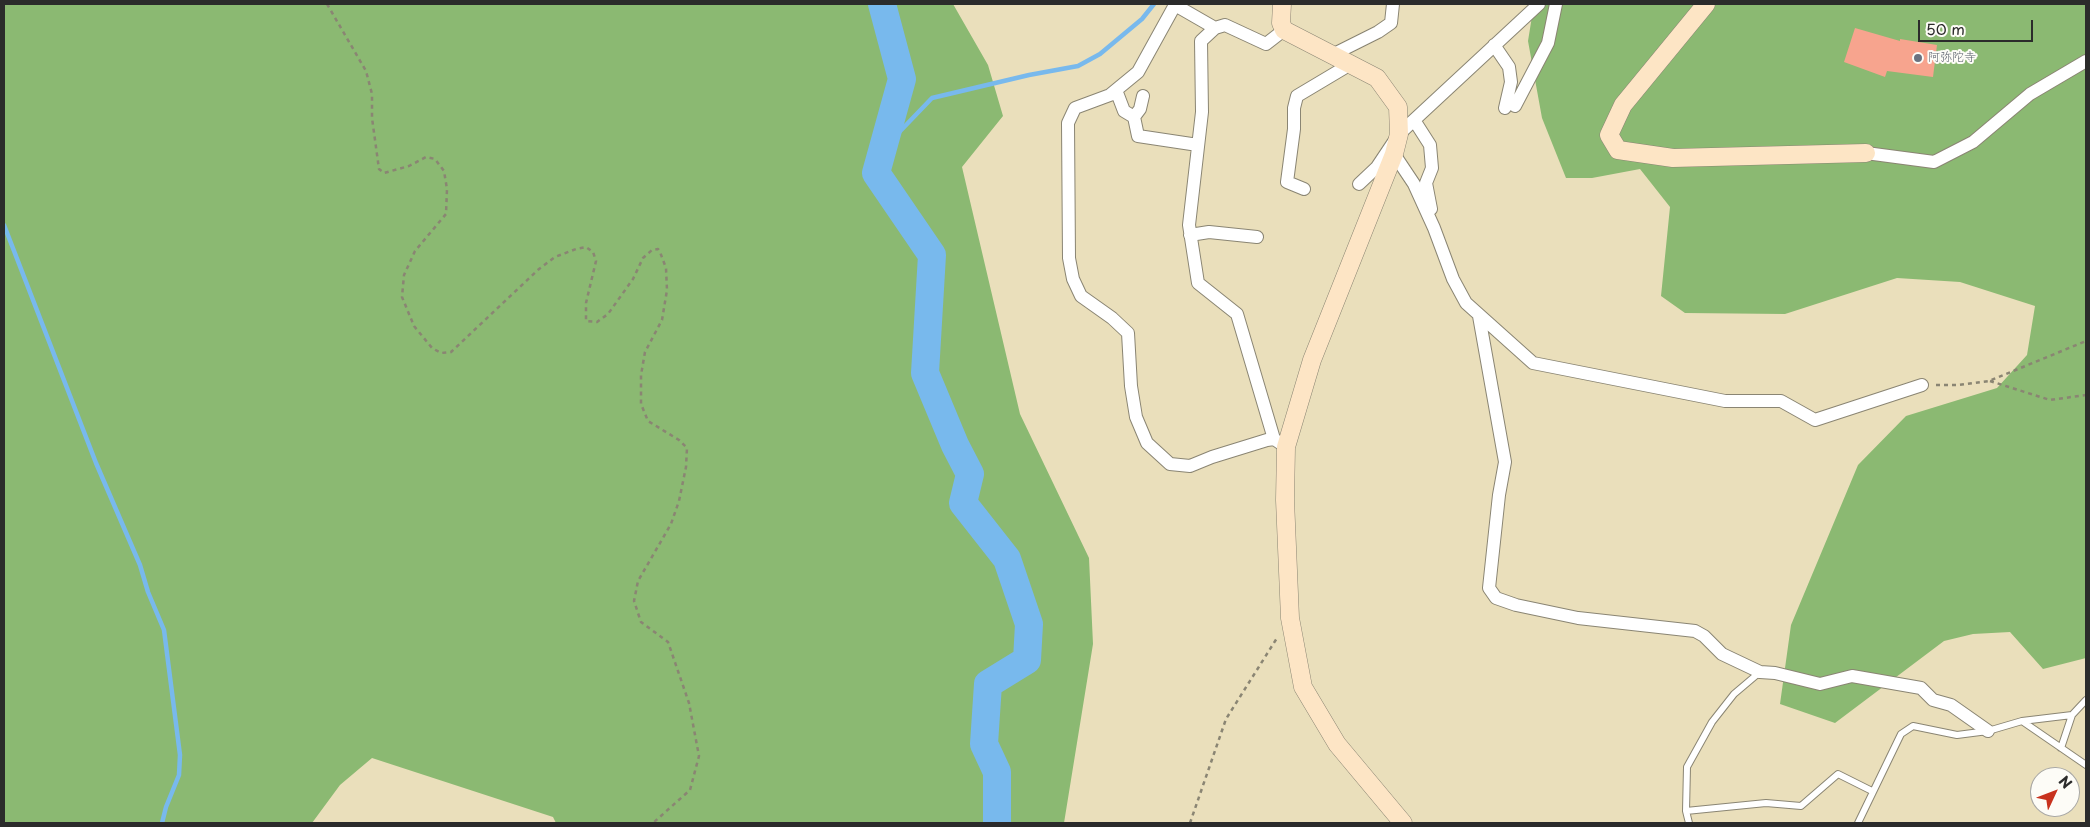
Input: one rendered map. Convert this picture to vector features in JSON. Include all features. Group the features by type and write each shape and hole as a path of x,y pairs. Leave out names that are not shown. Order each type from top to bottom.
{"street":[{"path":"1280,443 1394,154 1399,134 1398,107 1377,78 1284,30 1281,22 1282,4"},
{"path":"1332,55 1378,32 1391,23 1393,4"},
{"path":"1359,184 1377,167 1399,134 1539,4"},
{"path":"1494,45 1508,67 1511,82 1510,107 1548,43 1556,4"},
{"path":"1706,4 1624,105 1609,135 1618,150 1673,158 1866,153 1934,162 1973,142 2030,94 2086,61"},
{"path":"1215,28 1175,5 1138,72 1110,95 1074,108 1068,123 1069,258 1074,279 1081,296 1112,318 1128,333 1131,386 1136,418 1147,443 1170,464 1190,466 1238,449 1280,443"},
{"path":"1284,30 1266,44 1225,25 1215,28 1201,41 1202,112 1189,225 1190,235 1198,282 1237,314 1280,443 1285,500 1290,618 1303,687 1337,744 1403,823"},
{"path":"1304,190 1287,182 1294,129 1294,108 1297,96 1349,65"},
{"path":"1116,90 1124,111 1134,117 1138,136 1198,146"},
{"path":"1134,117 1140,109 1143,96"},
{"path":"1414,120 1430,145 1432,168 1426,183 1434,228"},
{"path":"1394,154 1414,184 1434,228 1453,279 1466,303 1533,363 1726,401 1781,401 1815,420 1922,385"},
{"path":"1190,235 1209,232 1257,237"},
{"path":"1479,316 1505,462 1499,495 1489,588 1496,598 1516,605 1578,618 1695,632 1704,636 1722,654 1760,672 1775,673 1820,684 1852,676 1921,688 1933,700 1952,705 1988,732"}],"lane":[{"path":"1689,823 1686,812 1687,767 1712,722 1734,694 1760,672"},
{"path":"2061,748 2072,715 2086,700"},
{"path":"1858,823 1901,734 1913,726 1957,734 1988,732 2022,721 2072,715"},
{"path":"2022,721 2086,765"},
{"path":"1686,812 1766,803 1801,806 1838,774 1872,791"}],"path":[{"path":"327,4 366,70 372,94 372,118 379,170 384,173 409,166 426,157 436,159 444,171 447,189 446,214 414,252 404,275 402,297 414,326 432,348 442,353 451,352 538,269 555,257 586,247 593,252 596,260 586,303 586,321 597,322 608,314 633,279 643,258 652,250 658,249 660,252 666,268 667,290 662,320 645,352 640,375 641,404 648,421 679,440 687,448 686,467 679,501 671,524 638,581 634,601 641,622 668,642 689,703 699,756 690,790 653,823"},
{"path":"1922,385 1958,385 1989,381 2086,341"},
{"path":"1989,381 2050,400 2086,395"},
{"path":"1190,823 1226,719 1290,618"}],"green space":[{"path":"4,4 953,4 988,65 1003,116 962,167 1020,414 1089,558 1093,644 1064,823 556,823 553,817 372,758 340,785 312,823 4,823"},
{"path":"1534,4 2086,4 2086,658 2043,669 2010,632 1973,634 1944,641 1835,723 1780,704 1791,625 1858,465 1906,416 1997,388 2027,355 2035,306 1960,282 1897,278 1785,314 1685,313 1661,296 1670,207 1640,169 1592,178 1566,178 1542,118 1528,41"}],"building":[{"path":"1855,28 1900,41 1900,39 1937,45 1933,77 1887,71 1885,77 1844,62"}],"waterway":[{"path":"882,4 902,79 876,173 932,255 925,373 955,445 970,474 963,503 1007,559 1029,624 1027,660 988,684 984,744 997,772 997,823"},
{"path":"882,150 932,98 1029,75 1078,66 1100,54 1142,19 1154,4"},
{"path":"4,225 96,463 140,565 148,592 164,630 180,755 179,775 166,807 162,823"}],"place":[{"name":"阿弥陀寺","path":"1918,58"}]}
